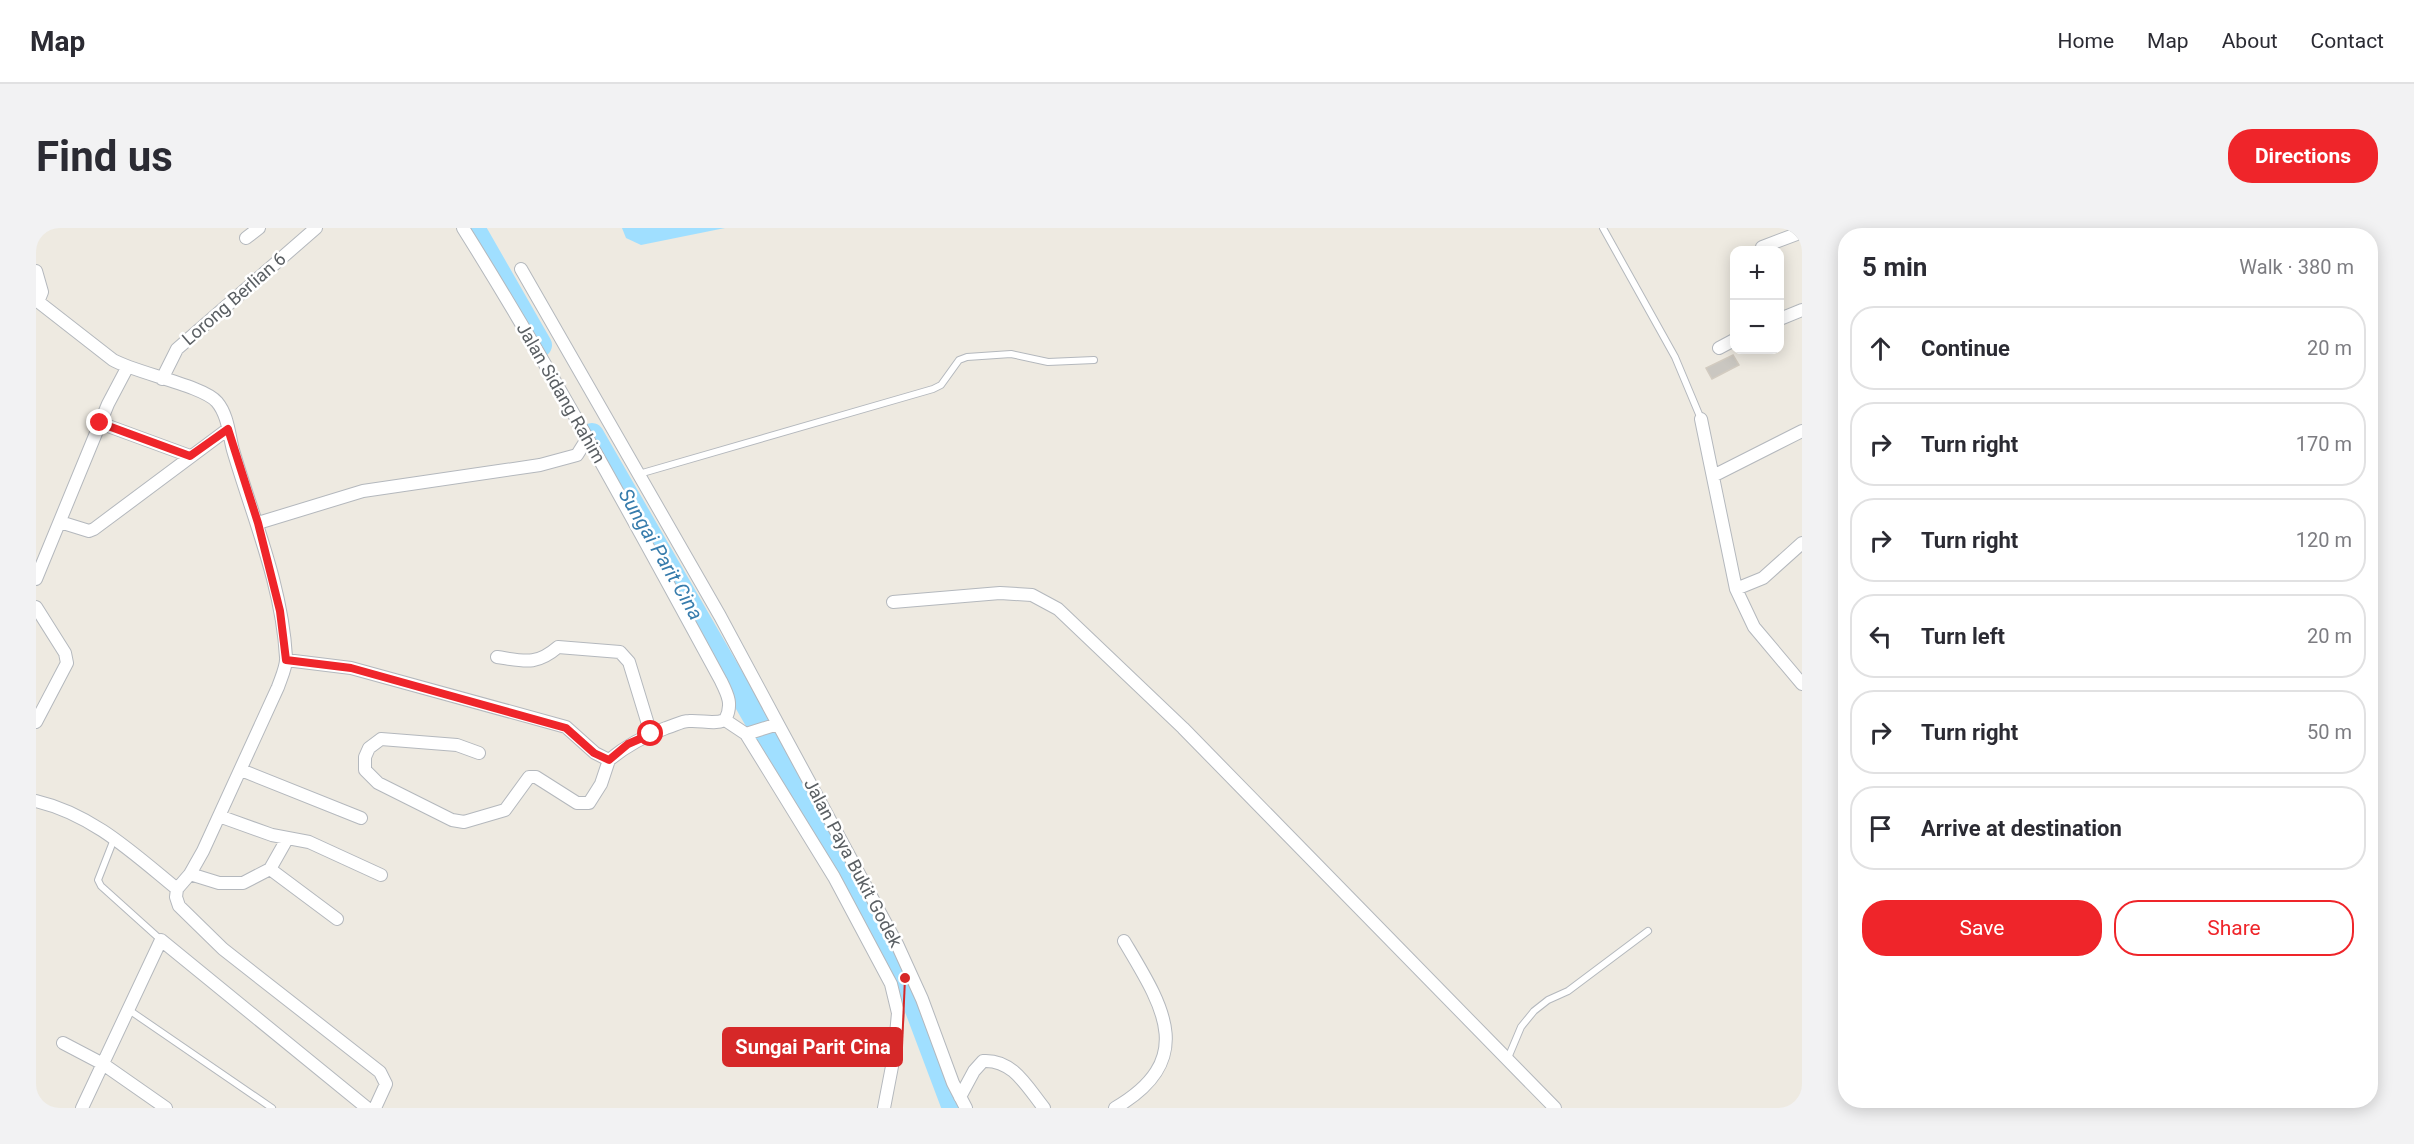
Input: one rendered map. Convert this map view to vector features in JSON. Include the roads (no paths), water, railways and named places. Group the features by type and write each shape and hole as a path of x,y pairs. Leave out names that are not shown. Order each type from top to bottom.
{"street":[{"path":"246,238 259,228"},
{"name":"Lorong Berlian 6","path":"162,379 177,349 316,228"},
{"name":"Jalan Sidang Rahim","path":"462,228 501,289 631,515 728,696 730,710 737,727"},
{"path":"1765,246 1802,232"},
{"name":"Jalan Paya Bukit Godek","path":"521,269 720,616 776,725 897,944 922,999 963,1105"},
{"path":"36,271 42,292 37,301 104,354 127,368 206,393 218,403 258,523 280,611 286,660 278,687 241,770 190,874 177,889 178,906 223,949 380,1071 386,1084 375,1108"},
{"path":"1784,317 1802,310"},
{"path":"1719,348 1730,342"},
{"path":"36,579 100,423 127,368"},
{"path":"1701,418 1736,589 1754,627 1802,684"},
{"path":"100,423 190,456"},
{"path":"60,522 89,531 94,529 228,429"},
{"path":"1713,476 1802,431"},
{"path":"258,523 363,491 540,465 577,455 587,439"},
{"path":"1736,589 1763,578 1802,543"},
{"path":"893,602 1000,593 1032,595 1058,609 1183,728 1555,1108"},
{"path":"36,607 66,653 67,663 36,722"},
{"path":"497,657 531,662 546,657 558,647 620,652 629,662 651,734"},
{"path":"286,660 351,668 566,728 594,753 609,760"},
{"path":"479,753 457,745 381,739 369,748 365,757 365,770 378,783 452,820 464,822 505,810 530,777 536,777 577,803 589,802 601,784 609,760 628,744 685,721 703,720 737,727 776,725"},
{"path":"737,727 834,877 891,984 898,1013 894,1056 884,1108"},
{"path":"241,770 361,818"},
{"path":"36,801 83,818 114,837 177,889"},
{"path":"219,816 287,839 309,842 381,875"},
{"path":"190,874 219,883 243,883 270,869 287,839"},
{"path":"270,869 337,919"},
{"path":"82,1108 161,940 367,1108"},
{"path":"1115,1108 1131,1099 1146,1085 1159,1068 1166,1050 1167,1031 1161,1011 1149,983 1124,941"},
{"path":"63,1043 103,1064 166,1108"},
{"path":"963,1105 974,1071 983,1061 993,1060 1004,1064 1016,1073 1044,1108"}],"lane":[{"path":"1603,228 1675,357 1701,418"},
{"path":"639,474 933,389 941,385 958,360 967,357 1011,354 1048,362 1094,360"},
{"path":"114,837 98,880 101,886 161,940"},
{"path":"1508,1058 1521,1027 1534,1011 1548,1000 1568,992 1648,931"},
{"path":"129,1010 272,1108"}],"water":[{"path":"622,228 725,228 641,245 626,238"}],"waterway":[{"name":"Sungai Parit Cina","path":"473,228 540,345"},
{"name":"Sungai Parit Cina","path":"592,435 905,978 954,1108"}],"place":[{"name":"Sungai Parit Cina","path":"905,978"}]}
